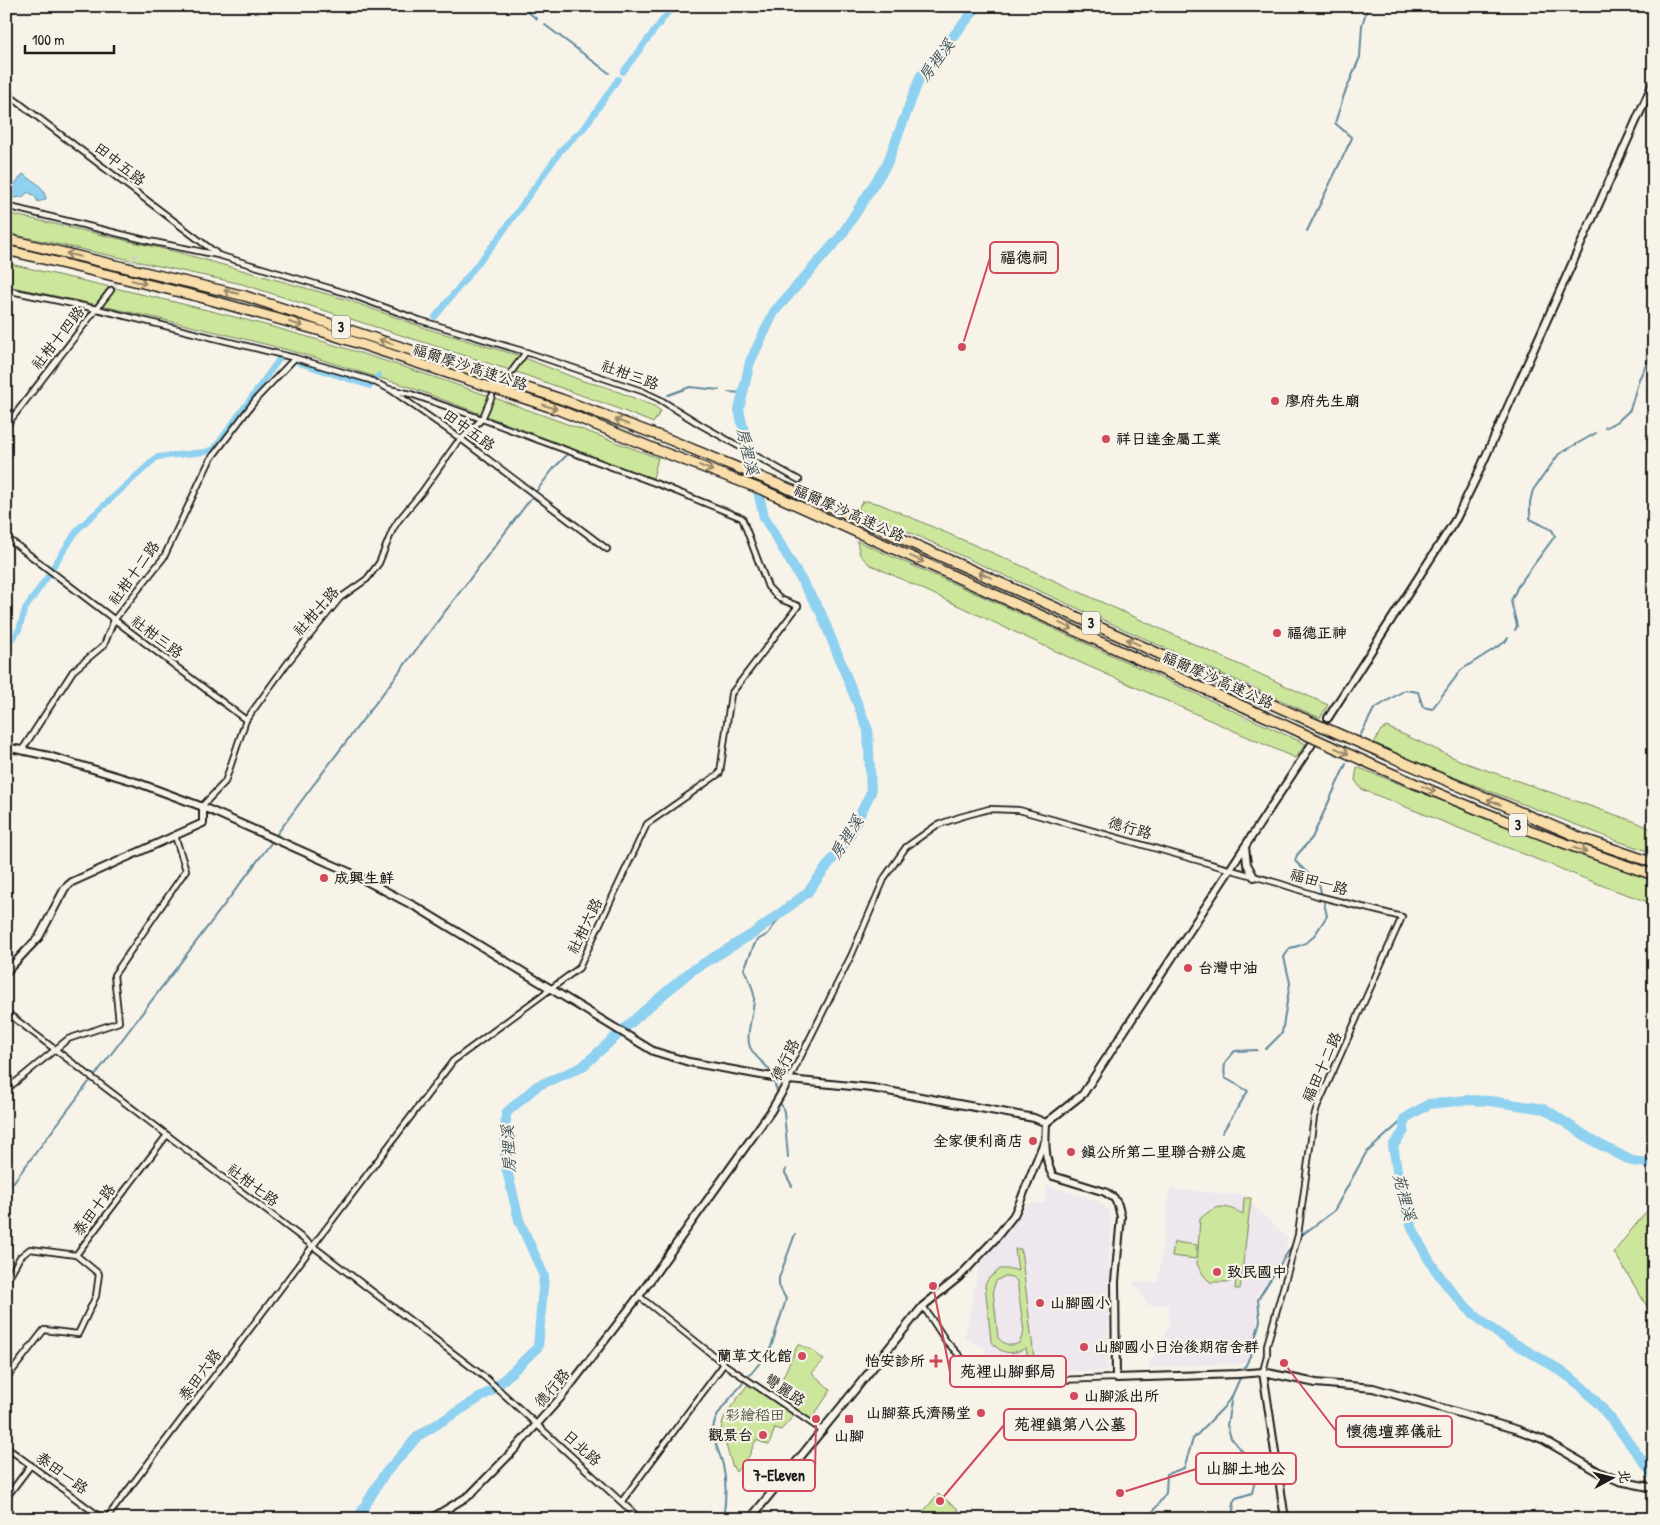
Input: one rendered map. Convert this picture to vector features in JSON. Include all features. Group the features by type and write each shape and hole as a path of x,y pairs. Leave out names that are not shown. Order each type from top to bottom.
{"highway":[{"name":"福爾摩沙高速公路","path":"6,239 245,296 561,399 668,439 876,526 1388,756 1581,838 1654,863"},
{"name":"福爾摩沙高速公路","path":"6,250 200,298 321,332 559,410 763,490 1416,784 1576,848 1654,875"}],"main road":[{"path":"1328,718 1460,511 1511,403 1654,81"},
{"path":"1312,744 1083,1094 1046,1123 1045,1141 1048,1168 1053,1176 1106,1192 1114,1198 1118,1205 1121,1217 1115,1281 1116,1378 1263,1372 1316,1383 1373,1388 1518,1430 1542,1439 1599,1472 1619,1481 1654,1488"},
{"path":"6,747 66,761 136,782 203,807 349,872 418,908 653,1050 689,1062 789,1080 872,1088 1024,1116 1046,1123"},
{"path":"6,972 39,937 66,888 72,882 203,823 203,807"},
{"path":"1245,847 1247,864 1254,877"},
{"name":"德行路","path":"430,1519 470,1495 513,1452 562,1396 640,1296 766,1119 789,1080"},
{"path":"750,1519 923,1306 959,1277 995,1239 1014,1215 1045,1141"},
{"path":"1263,1372 1285,1519"}],"street":[{"name":"田中五路","path":"6,93 218,255"},
{"name":"社柑三路","path":"6,206 149,241 218,255 349,294 418,320 526,352 642,391 800,480"},
{"path":"6,290 97,309 295,358 370,380 389,389 411,394 482,419 492,396"},
{"name":"社柑十四路","path":"6,426 111,290"},
{"path":"512,370 526,352"},
{"name":"社柑十二路","path":"22,750 73,670 104,645 114,620 164,557 210,460 257,398 295,358"},
{"name":"田中五路","path":"389,389 461,439 608,549"},
{"name":"社柑十路","path":"203,807 226,782 246,720 289,661 340,598 367,579 379,563 398,520 461,439 482,419"},
{"name":"社柑六路","path":"314,1246 453,1061 579,968 648,824 720,773 731,694 798,606 780,599 768,587 742,518 663,486 482,419"},
{"name":"社柑三路","path":"6,537 246,720"},
{"name":"德行路","path":"789,1080 852,954 885,876 906,847 937,826 989,809 1019,810 1056,819 1229,870"},
{"path":"6,1090 68,1038 119,1022 114,975 186,870 175,836"},
{"name":"福田一路","path":"1229,870 1318,896 1402,917"},
{"name":"福田十二路","path":"1263,1372 1267,1345 1298,1236 1314,1117 1402,917"},
{"name":"社柑七路","path":"6,1012 485,1377 507,1398"},
{"name":"泰田十路","path":"6,1282 20,1257 30,1249 76,1255 167,1134"},
{"name":"泰田六路","path":"104,1519 314,1246"},
{"path":"6,1379 44,1330 78,1334 96,1296 100,1274 76,1255"},
{"name":"彎麗路","path":"640,1296 724,1364 823,1430"},
{"path":"923,1306 946,1341 970,1367 988,1379 1057,1380 1116,1378"},
{"path":"622,1501 724,1364"},
{"name":"日北路","path":"507,1398 640,1519"},
{"name":"泰田一路","path":"6,1447 104,1519"},
{"path":"6,1498 30,1465"}],"shaded area":[{"name":"山腳國小","path":"1046,1185 1098,1201 1109,1211 1112,1222 1109,1255 1107,1371 986,1372 985,1348 964,1339 979,1266 1028,1204 1045,1203"},
{"name":"致民國中","path":"1170,1189 1242,1195 1288,1238 1283,1262 1255,1296 1258,1309 1255,1345 1244,1363 1147,1368 1169,1325 1169,1305 1147,1305 1133,1282 1158,1282"}],"green space":[{"path":"6,213 177,252 345,299 428,329 517,355 583,381 606,387 654,406 661,411 653,423 525,375 242,284 6,233"},
{"path":"6,263 238,318 402,366 658,458 653,478 404,385 303,354 148,316 6,286"},
{"path":"867,501 880,504 1009,560 1328,705 1320,718 858,509 862,502"},
{"path":"857,541 1306,744 1295,758 1079,662 869,564 860,555"},
{"path":"1387,727 1466,763 1654,830 1654,853 1620,842 1433,769 1374,743 1381,730"},
{"path":"1357,767 1571,852 1654,881 1654,904 1611,889 1361,789 1355,780"},
{"path":"1244,1198 1251,1198 1240,1289 1235,1289 1236,1278 1229,1282 1210,1282 1197,1264 1200,1219 1211,1210 1220,1207 1230,1208 1243,1214"},
{"path":"1654,1208 1654,1318 1614,1252 1644,1214"},
{"path":"1174,1242 1197,1245 1196,1259 1172,1256"},
{"path":"1015,1249 1021,1249 1034,1358 1028,1359 1026,1348 1011,1353 999,1349 991,1341 985,1284 1000,1269 1018,1271","holes":["1005,1276 1012,1277 1017,1281 1024,1332 1019,1343 1011,1345 998,1338 993,1290 996,1281"]},
{"name":"彩繪稻田","path":"798,1344 812,1350 824,1360 812,1373 831,1390 810,1421 797,1412 781,1430 775,1428 769,1445 756,1440 749,1456 736,1472 721,1429 723,1420 752,1379 773,1394 778,1388"},
{"path":"938,1494 957,1508 964,1519 917,1519"}],"water":[{"path":"23,174 43,190 46,199 38,202 35,196 28,192 23,197 11,198 6,194"}],"waterway":[{"path":"520,6 537,19"},
{"path":"623,72 673,6"},
{"name":"房裡溪","path":"357,1519 383,1476 418,1436 494,1389 538,1347 544,1276 519,1220 505,1162 506,1113 537,1086 582,1067 691,971 754,933 807,893 849,837 871,792 868,730 821,613 764,517 739,410 750,362 774,312 841,236 887,164 920,77 978,6"},
{"path":"1307,231 1352,138 1335,123 1344,95 1360,57 1362,25 1368,6"},
{"path":"545,25 609,73"},
{"path":"435,317 500,236 562,149 585,127 618,79"},
{"path":"1605,428 1618,421 1630,410 1639,379 1651,355 1651,332 1654,329"},
{"path":"53,567 78,529 157,457 205,452 214,449 282,357"},
{"path":"299,363 370,386 379,375"},
{"path":"668,395 690,387 719,390"},
{"path":"728,392 743,393"},
{"path":"1515,630 1517,626 1511,601 1518,586 1555,536 1552,530 1530,519 1530,502 1533,490 1559,454 1596,433"},
{"path":"277,834 554,468 568,454"},
{"path":"1646,519 1654,512"},
{"path":"6,646 19,630 25,609 48,576"},
{"path":"1358,740 1374,709 1405,690 1418,692 1423,707 1432,709 1461,670 1505,642 1508,638"},
{"path":"1321,892 1319,884 1295,861 1297,855 1312,838 1346,764"},
{"path":"96,1074 271,843"},
{"path":"1266,1049 1282,1033 1290,983 1284,957 1290,948 1304,944 1316,933 1327,916 1324,903"},
{"path":"770,1071 750,1047 749,1030 754,995 744,969 756,941 768,934 785,910"},
{"path":"1222,1133 1248,1091 1225,1078 1224,1069 1226,1063 1235,1051 1257,1050"},
{"path":"6,1192 89,1082"},
{"path":"774,1082 777,1091"},
{"name":"苑裡溪","path":"1654,1164 1632,1161 1595,1142 1545,1109 1490,1101 1467,1100 1429,1104 1404,1119 1404,1131 1393,1146 1405,1209 1421,1246 1442,1279 1455,1295 1483,1322 1499,1334 1562,1372 1582,1387 1610,1418 1654,1475"},
{"path":"781,1104 784,1112 788,1157"},
{"path":"1298,1238 1334,1211 1366,1153 1404,1119"},
{"path":"786,1169 785,1173 792,1186"},
{"path":"750,1375 771,1347 786,1299 779,1286 779,1278 795,1234"},
{"path":"1235,1519 1233,1502 1236,1498 1252,1493 1254,1484 1252,1465 1231,1438 1227,1425 1232,1396 1250,1356 1260,1321 1258,1299 1295,1241"},
{"path":"723,1519 725,1479 713,1429 719,1413 743,1383"},
{"path":"1148,1519 1166,1493 1167,1474 1184,1468 1193,1439 1232,1396"}],"tunnel":[{"path":"111,290 137,253"},
{"path":"492,396 512,371"},
{"path":"1244,721 1252,683"},
{"path":"1313,742 1328,718"}],"place":[{"name":"福德祠","path":"962,347"},
{"name":"廖府先生廟","path":"1275,401"},
{"name":"祥日達金屬工業","path":"1106,439"},
{"name":"福德正神","path":"1277,633"},
{"name":"成興生鮮","path":"324,878"},
{"name":"台灣中油","path":"1188,968"},
{"name":"全家便利商店","path":"1033,1141"},
{"name":"鎮公所第二里聯合辦公處","path":"1071,1152"},
{"name":"致民國中","path":"1217,1272"},
{"name":"苑裡山腳郵局","path":"933,1286"},
{"name":"山腳國小","path":"1040,1303"},
{"name":"山腳國小日治後期宿舍群","path":"1084,1347"},
{"name":"蘭草文化館","path":"802,1356"},
{"name":"怡安診所","path":"936,1361"},
{"name":"懷德壇葬儀社","path":"1284,1363"},
{"name":"山腳派出所","path":"1074,1396"},
{"name":"山腳蔡氏濟陽堂","path":"981,1413"},
{"name":"7-Eleven","path":"816,1419"},
{"name":"山腳","path":"849,1419"},
{"name":"觀景台","path":"763,1435"},
{"name":"山腳土地公","path":"1120,1493"},
{"name":"苑裡鎮第八公墓","path":"940,1501"}]}
